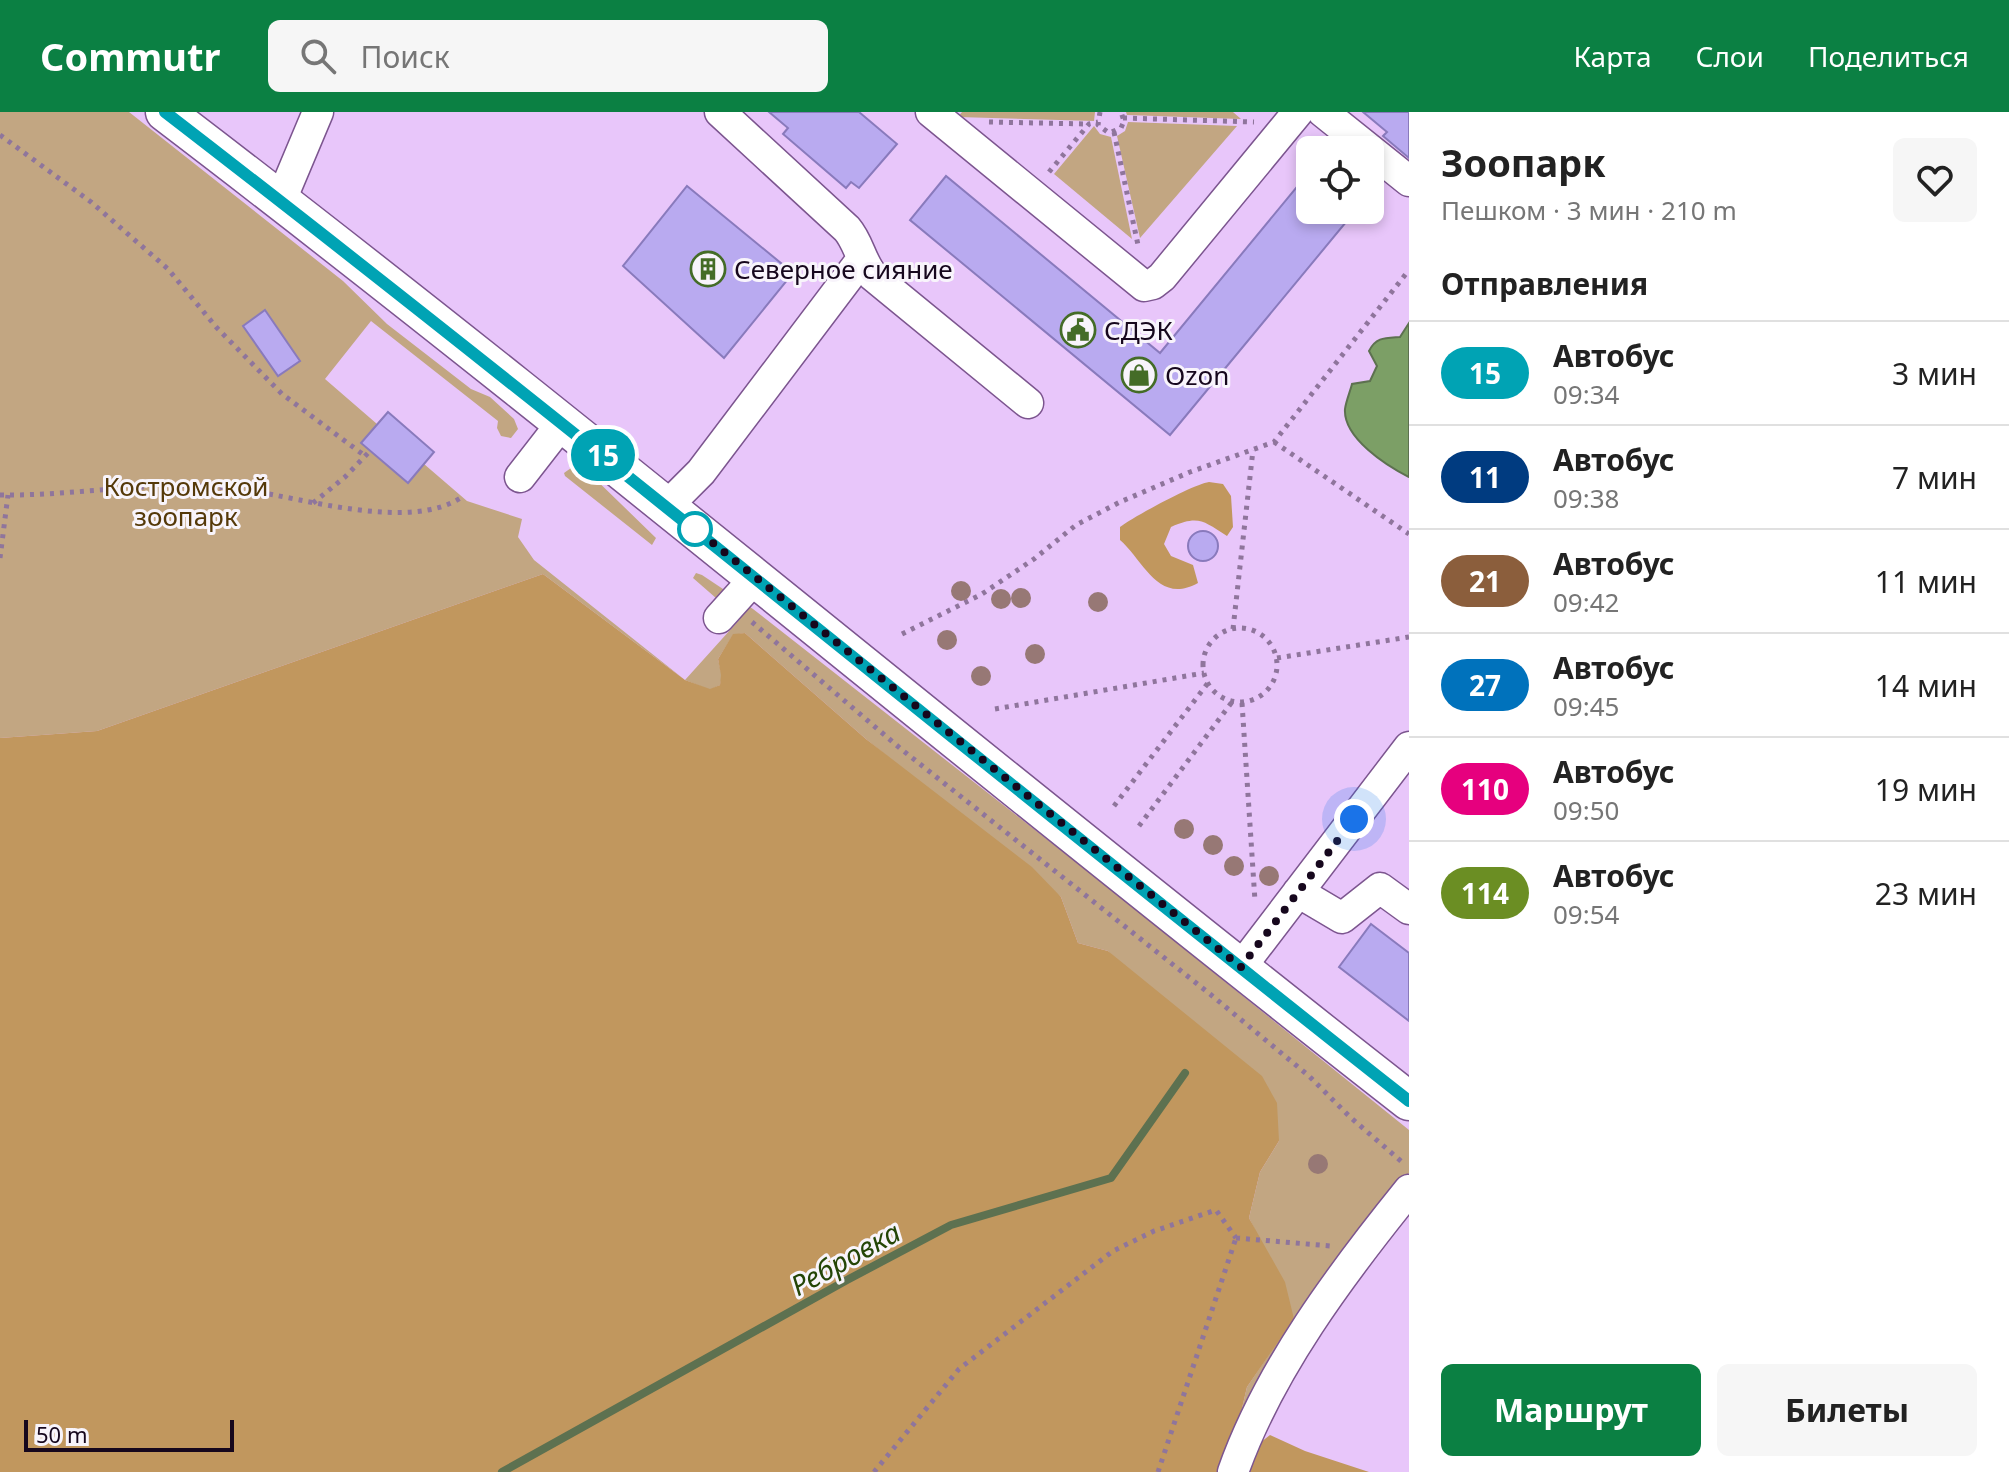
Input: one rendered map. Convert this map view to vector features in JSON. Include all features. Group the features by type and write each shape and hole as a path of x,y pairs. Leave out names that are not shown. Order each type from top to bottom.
{"main road":[{"path":"165,112 667,506 735,600 1241,967 1409,1101"}],"street":[{"path":"281,200 318,112"},
{"path":"720,112 847,229 873,276 1028,403"},
{"path":"931,112 1135,280 1146,285 1162,277 1293,118"},
{"path":"1323,112 1409,181"},
{"path":"667,506 701,472 862,259"},
{"path":"520,477 562,423"},
{"path":"1241,967 1409,747"},
{"path":"1298,892 1342,918 1380,888 1409,909"},
{"path":"1233,1472 1249,1428 1309,1327 1362,1248 1409,1190"}],"path":[{"path":"1100,112 1098,122 1103,130 1114,132 1121,128 1122,115 1293,118"},
{"path":"978,122 1098,122"},
{"path":"1031,194 1089,124"},
{"path":"1114,132 1146,285"},
{"path":"0,135 91,202 168,269 217,328 282,394 367,453 327,494 313,503"},
{"path":"902,634 982,594 1034,559 1076,525 1120,502 1190,472 1274,442 1409,270"},
{"path":"1274,442 1409,534"},
{"path":"1233,629 1253,450"},
{"path":"0,495 172,484 245,490 363,510 417,510 450,505 462,497"},
{"path":"0,558 8,495"},
{"path":"735,600 901,749 1210,994 1309,1076 1350,1117 1409,1168"},
{"path":"1233,629 1258,633 1268,641 1277,658 1276,677 1270,688 1260,697 1242,703 1218,695 1204,673 1205,654 1211,642 1233,629"},
{"path":"1277,658 1409,637"},
{"path":"995,709 1204,673"},
{"path":"1114,806 1208,683"},
{"path":"1139,826 1233,702"},
{"path":"1242,703 1255,904"},
{"path":"874,1472 959,1369 1113,1251 1154,1231 1216,1210 1236,1238 1362,1248"},
{"path":"1158,1472 1236,1238"}],"green space":[{"name":"Костромской зоопарк","path":"0,112 129,112 343,281 387,324 471,389 490,397 514,419 518,429 511,438 501,436 498,421 371,321 325,379 377,424 388,412 434,452 424,464 467,501 522,519 518,537 534,560 685,680 543,574 97,731 0,738"},
{"path":"962,112 1095,112 1094,121 958,117"},
{"path":"1126,112 1233,112 1241,119 1127,115"},
{"path":"1128,122 1237,126 1140,238 1117,136 1125,131"},
{"path":"1094,126 1100,134 1111,137 1132,239 1054,174"},
{"path":"571,468 585,469 656,538 652,545 565,476 564,473"},
{"path":"696,573 753,609 1104,884 1409,1130 1409,1173 1234,1442 1247,1387 1293,1319 1249,1218 1260,1172 1279,1141 1108,951 1078,943 1061,897 866,739 745,633 733,635 718,659 722,676 720,685 710,690 685,680 740,619 693,578"}],"shaded area":[{"path":"1409,323 1409,477 1368,450 1351,430 1345,409 1352,384 1370,381 1377,366 1369,351 1372,346 1382,339 1400,337"},
{"path":"1209,482 1223,484 1231,496 1233,527 1227,536 1200,521 1188,521 1171,527 1164,544 1171,556 1193,565 1198,583 1172,589 1162,585 1120,540 1120,527 1191,488"},
{"path":"543,574 685,680 710,689 720,685 718,659 733,634 745,633 866,739 1032,867 1061,897 1078,943 1108,951 1262,1076 1277,1103 1279,1141 1260,1172 1249,1218 1285,1282 1294,1319 1247,1387 1234,1442 1256,1446 1270,1435 1305,1451 1369,1472 0,1472 0,738 97,731"}],"building":[{"path":"769,112 859,112 897,144 859,188 851,182 846,188 783,134 788,128"},
{"path":"1363,112 1409,112 1409,158 1383,136 1387,132"},
{"path":"946,176 1160,353 1296,188 1296,224 1344,224 1170,435 910,220"},
{"name":"Северное сияние","path":"687,186 793,273 724,358 623,266"},
{"path":"265,310 300,361 278,376 243,326"},
{"path":"388,412 434,452 408,483 361,443"},
{"path":"1203,531 1214,535 1218,546 1214,557 1203,561 1192,557 1188,546 1192,535"},
{"path":"1371,924 1409,953 1409,1021 1339,967"}],"waterway":[{"name":"Ребровка","path":"502,1472 951,1225 1111,1178 1185,1073"}],"bus line":[{"name":"15","path":"165,112 667,506 1409,1101"}],"place":[{"name":"Северное сияние","path":"708,269"},
{"name":"СДЭК","path":"1078,330"},
{"name":"Ozon","path":"1139,375"}],"route":[{"path":"695,529 693,527 1241,967 1354,819"}]}
